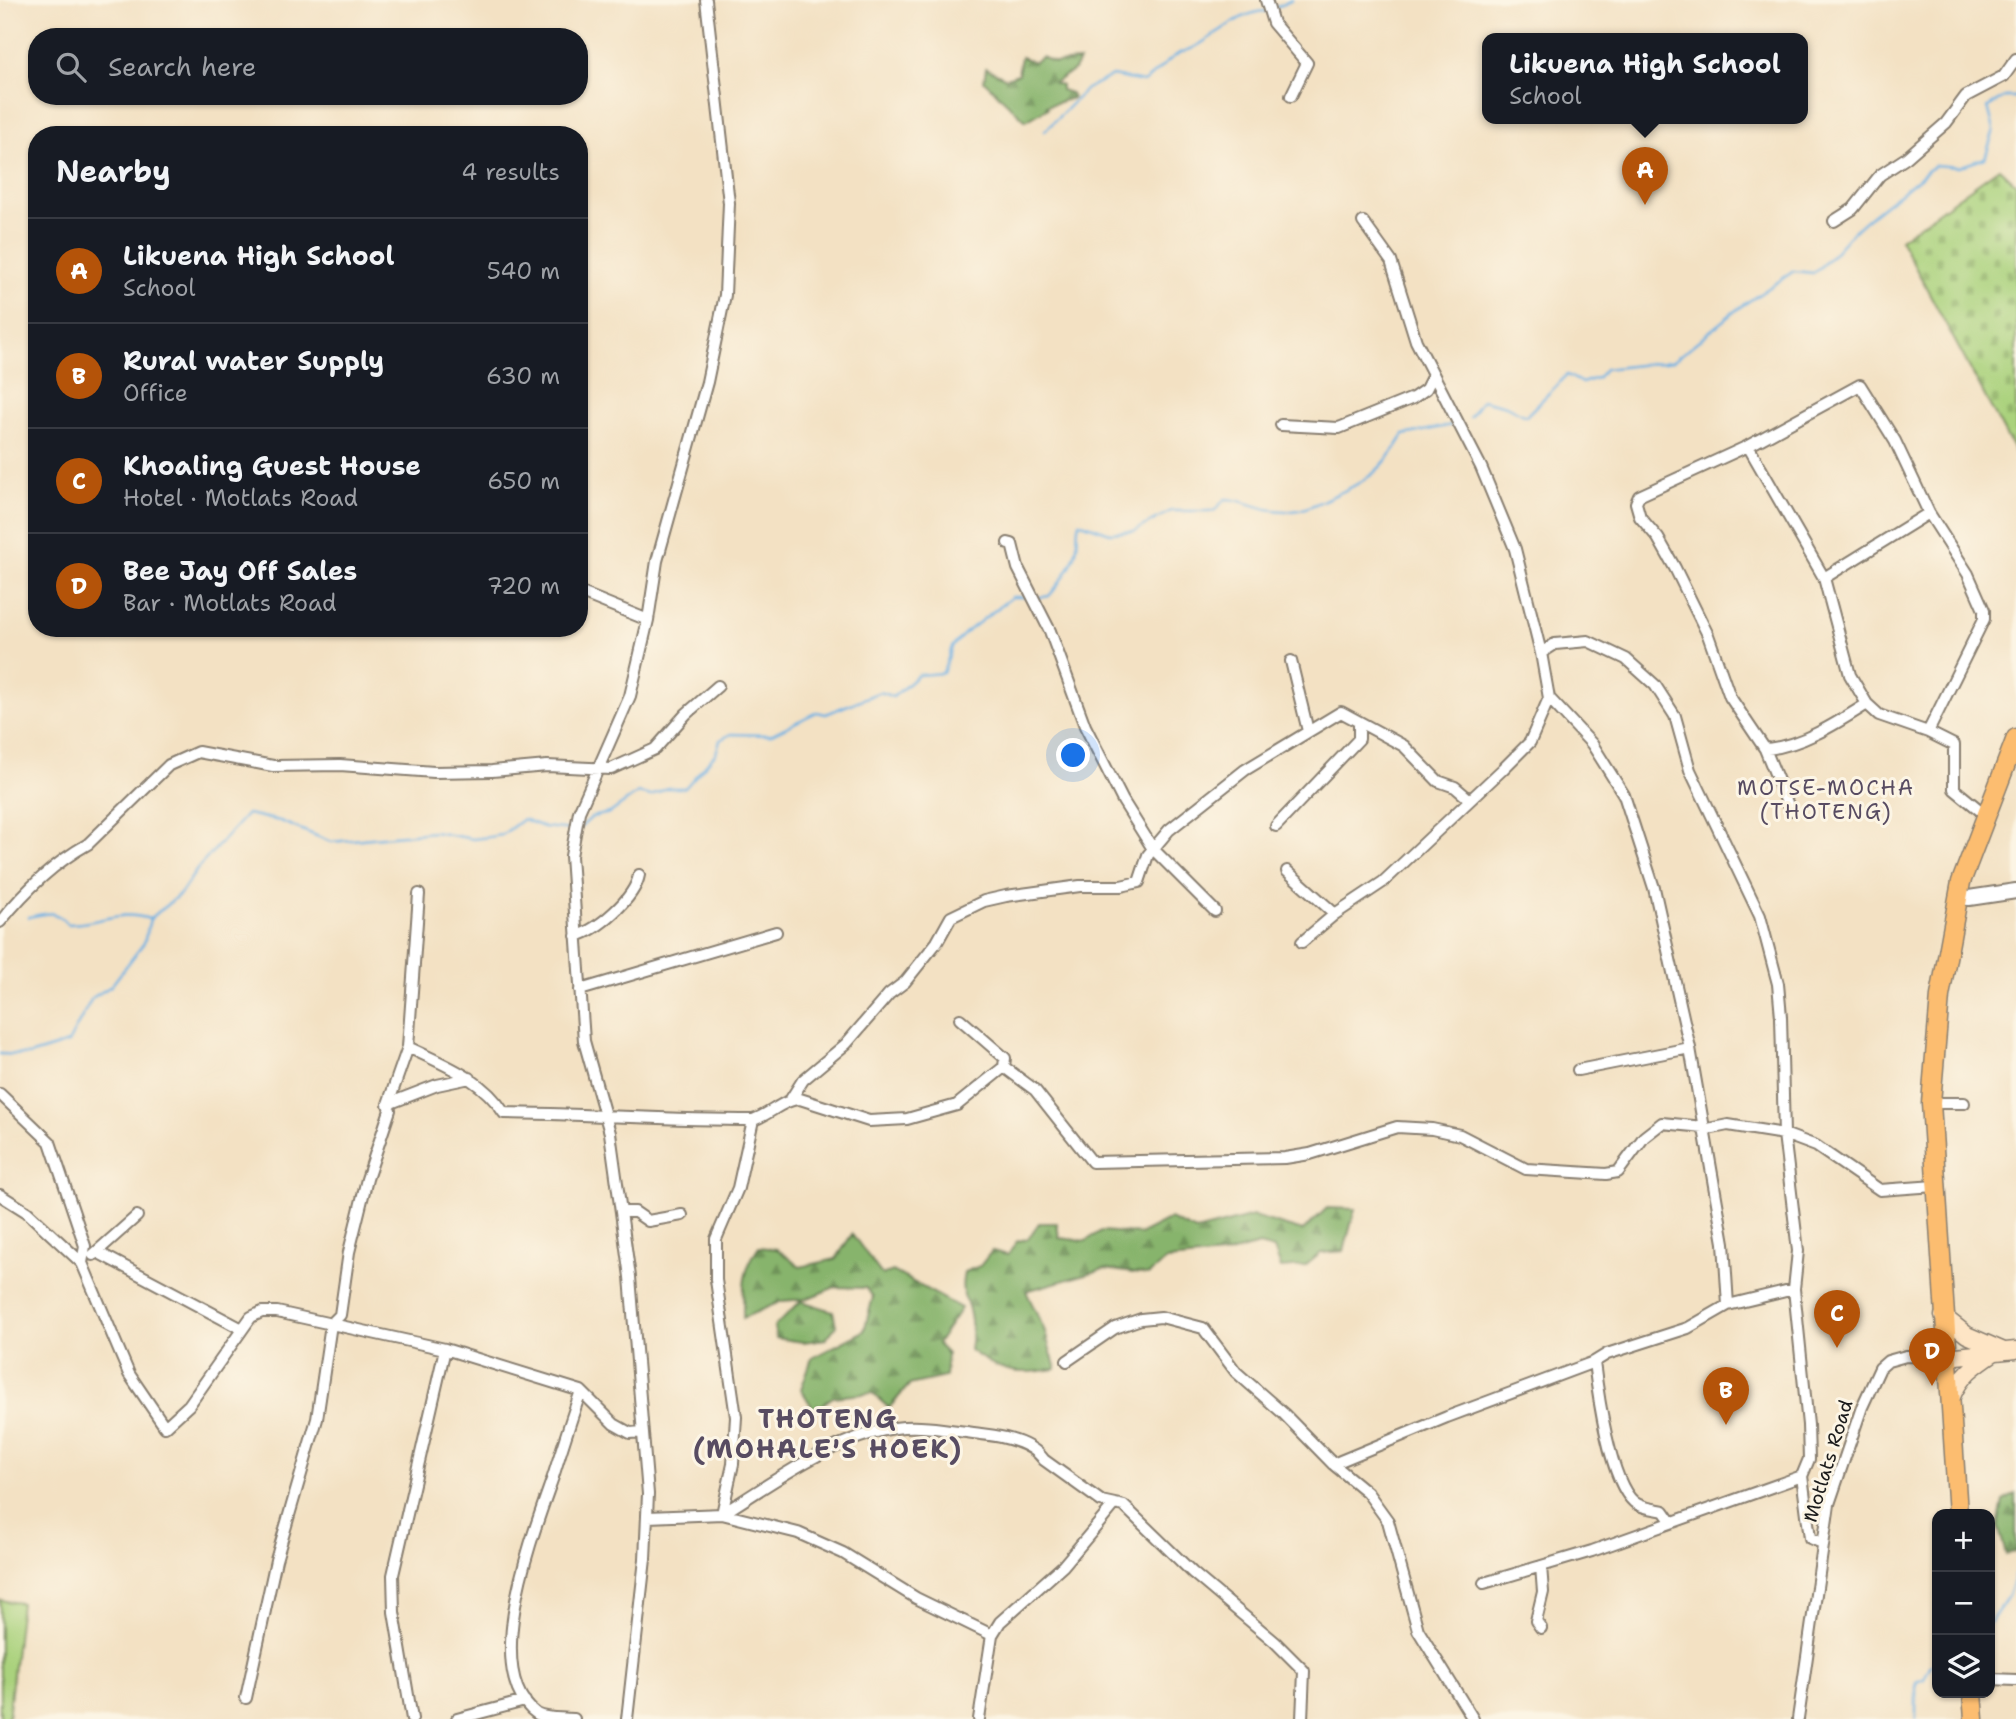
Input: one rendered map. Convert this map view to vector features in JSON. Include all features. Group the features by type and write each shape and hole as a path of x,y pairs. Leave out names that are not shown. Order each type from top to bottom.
{"main road":[{"path":"1958,1509 1931,1103 1940,996 1958,897 2016,738"},
{"path":"1943,1316 1967,1335 2005,1350"},
{"path":"1946,1357 2005,1350"},
{"path":"1949,1402 1958,1382 1972,1367 2005,1350"},
{"path":"1972,1698 1974,1719"}],"street":[{"path":"627,1719 648,1517 635,1333 621,1212 606,1118 584,1041 572,900 574,830 630,696 648,620 657,561 707,382 728,267 729,203 706,0"},
{"path":"1266,0 1273,23 1307,63 1291,96"},
{"path":"1834,221 1853,209 1880,175 1906,158 1946,123 1966,96 2004,76 2016,60"},
{"path":"1363,222 1391,261 1416,341 1432,377 1453,409 1481,467 1515,549 1541,653 1549,698 1592,744 1624,795 1654,888 1690,1048 1724,1243 1728,1305"},
{"path":"1281,425 1339,428 1413,398 1426,389 1432,377"},
{"path":"1790,810 1765,749 1730,697 1708,635 1658,538 1640,517 1636,503 1639,496 1748,446 1860,385 1895,441 1929,513 1968,574 1984,610 1983,619 1928,732"},
{"path":"1748,446 1824,578 1850,676 1867,704 1880,715 1954,744 1954,789 1987,816"},
{"path":"1824,578 1929,513"},
{"path":"1008,543 1012,544 1018,568 1050,631 1098,754 1153,849 1215,911"},
{"path":"588,596 648,620"},
{"path":"1541,653 1555,644 1588,640 1615,651 1655,685 1675,716 1690,770 1760,916 1777,984 1781,1017 1784,1134 1798,1251 1794,1289 1808,1425 1809,1459 1802,1476 1810,1538 1822,1543"},
{"path":"1291,661 1308,731"},
{"path":"0,922 35,884 73,852 88,844 169,765 198,752 274,766 340,765 465,772 547,766 599,771 611,769 655,749 686,714 718,686"},
{"path":"1301,942 1335,914 1383,882 1530,741 1549,698"},
{"path":"1765,749 1777,748 1813,734 1867,704"},
{"path":"408,1047 470,1078 492,1094 504,1113 572,1112 606,1118 752,1121 771,1114 790,1099 803,1080 853,1037 889,994 905,982 937,942 951,917 984,901 1006,896 1080,886 1114,887 1139,882 1153,849 1168,830 1245,770 1341,712 1404,746 1438,781 1455,787 1469,799"},
{"path":"1276,825 1359,739 1359,723"},
{"path":"1287,872 1335,914"},
{"path":"576,936 600,925 636,888 639,875"},
{"path":"1958,897 1969,898 2016,891"},
{"path":"246,1698 275,1560 317,1419 331,1324 340,1315 349,1252 367,1178 408,1047 419,894"},
{"path":"580,990 776,932"},
{"path":"790,1099 820,1104 869,1121 907,1119 957,1105 1004,1067 1005,1058 960,1019"},
{"path":"1578,1070 1690,1048"},
{"path":"1004,1067 1035,1090 1092,1162 1285,1158 1310,1154 1397,1127 1432,1129 1461,1135 1525,1169 1606,1174 1618,1171 1644,1137 1662,1123 1704,1129 1728,1125 1784,1134 1816,1146 1880,1189 1935,1186"},
{"path":"388,1104 437,1085 470,1078"},
{"path":"0,1094 50,1142 85,1246 82,1263"},
{"path":"1931,1103 1964,1104"},
{"path":"722,1514 733,1465 736,1417 716,1280 716,1239 738,1188 752,1121"},
{"path":"0,1195 27,1212 82,1263 130,1374 164,1427 189,1405 251,1317 262,1312 446,1349 581,1391 614,1424 630,1433 642,1432"},
{"path":"621,1212 635,1212 648,1221 682,1215"},
{"path":"82,1263 137,1216"},
{"path":"97,1252 242,1329"},
{"path":"1333,1464 1447,1417 1594,1363 1607,1354 1679,1331 1728,1305 1794,1289"},
{"path":"1068,1362 1115,1328 1141,1319 1161,1317 1203,1328 1236,1372 1284,1414 1333,1464 1367,1492 1388,1521 1418,1630 1473,1719"},
{"path":"412,1719 394,1612 393,1575 446,1349"},
{"name":"Motlats Road","path":"1798,1719 1829,1504 1880,1368 1888,1361 1906,1356 1946,1357"},
{"path":"1594,1363 1602,1416 1626,1494 1636,1504 1664,1511 1671,1521"},
{"path":"574,1719 539,1715 525,1701 512,1670 511,1638 520,1572 581,1391"},
{"path":"722,1514 790,1472 855,1438 897,1427 1004,1437 1040,1454 1101,1501 1124,1506 1193,1573 1275,1642 1304,1671 1302,1719"},
{"path":"1484,1583 1592,1551 1802,1476"},
{"path":"979,1719 992,1635 1000,1622 1063,1566 1115,1504"},
{"path":"648,1517 722,1514 798,1533 843,1553 916,1598 992,1635"},
{"path":"1541,1566 1543,1592 1536,1621 1541,1628"},
{"path":"1995,1679 2016,1680"},
{"path":"457,1719 525,1701"}],"green space":[{"path":"1021,57 1034,62 1042,57 1055,63 1079,61 1074,70 1054,83 1061,85 1061,90 1071,93 1073,98 1046,106 1048,108 1026,121 984,81 986,68 1006,78 1018,74"},
{"path":"1999,168 2016,184 2016,454 1900,239"},
{"path":"1327,1208 1355,1209 1344,1251 1321,1253 1305,1266 1281,1268 1274,1249 1259,1245 1222,1255 1167,1260 1148,1275 1104,1269 1026,1291 1044,1329 1056,1369 1011,1371 992,1364 970,1350 972,1325 963,1289 964,1272 980,1266 992,1251 1008,1255 1017,1241 1028,1239 1039,1223 1057,1223 1059,1238 1086,1241 1101,1231 1141,1234 1170,1219 1196,1231 1253,1216 1303,1231"},
{"path":"852,1234 882,1275 893,1271 961,1308 937,1344 947,1354 945,1377 909,1385 889,1408 872,1393 833,1397 814,1410 801,1389 812,1358 864,1331 873,1297 866,1288 835,1287 806,1299 782,1301 743,1318 746,1272 759,1247 777,1249 800,1267 836,1259"},
{"path":"801,1301 833,1311 836,1326 826,1339 803,1342 776,1338 774,1327"},
{"path":"2016,1494 2016,1552 2006,1554 1998,1526 2003,1501"},
{"path":"0,1600 21,1603 8,1719 0,1719"}],"waterway":[{"path":"1273,9 1292,0"},
{"path":"1045,131 1086,89 1112,76 1143,82 1180,53 1202,43 1237,20 1246,15 1267,11"},
{"path":"1470,417 1482,400 1506,406 1526,416 1567,375 1582,383 1597,378 1605,369 1673,361 1740,307 1794,271 1813,273 1861,224 1934,165 1959,167 1985,158 1994,130 1988,107 2005,97 2016,97"},
{"path":"1037,598 1049,596 1069,568 1077,547 1079,522 1110,533 1135,531 1171,511 1214,511 1225,499 1278,511 1302,509 1366,479 1389,457 1404,435 1452,425"},
{"path":"581,827 592,817 610,813 638,793 651,796 667,788 685,788 716,753 720,740 731,734 770,735 817,712 826,714 880,692 893,697 918,675 943,673 952,647 964,634 1012,597 1030,597"},
{"path":"0,1054 29,1055 68,1043 92,998 111,986 144,943 150,919 181,893 198,868 247,814 280,821 331,842 434,832 473,839 502,835 523,819 544,827 572,830"},
{"path":"29,917 54,914 67,924 117,916 150,919"},
{"path":"1995,1616 2008,1596 2016,1572"},
{"path":"1916,1719 1916,1682 1924,1679 1932,1664"}],"place":[{"name":"Likuena High School","path":"1645,205"},
{"name":"Khoaling Guest House","path":"1837,1348"},
{"name":"Bee Jay Off Sales","path":"1932,1386"},
{"name":"Rural water Supply","path":"1726,1425"}],"district":[{"name":"MOTSE-MOCHA (THOTENG)","path":"1826,800"},
{"name":"THOTENG (MOHALE'S HOEK)","path":"828,1433"}]}
